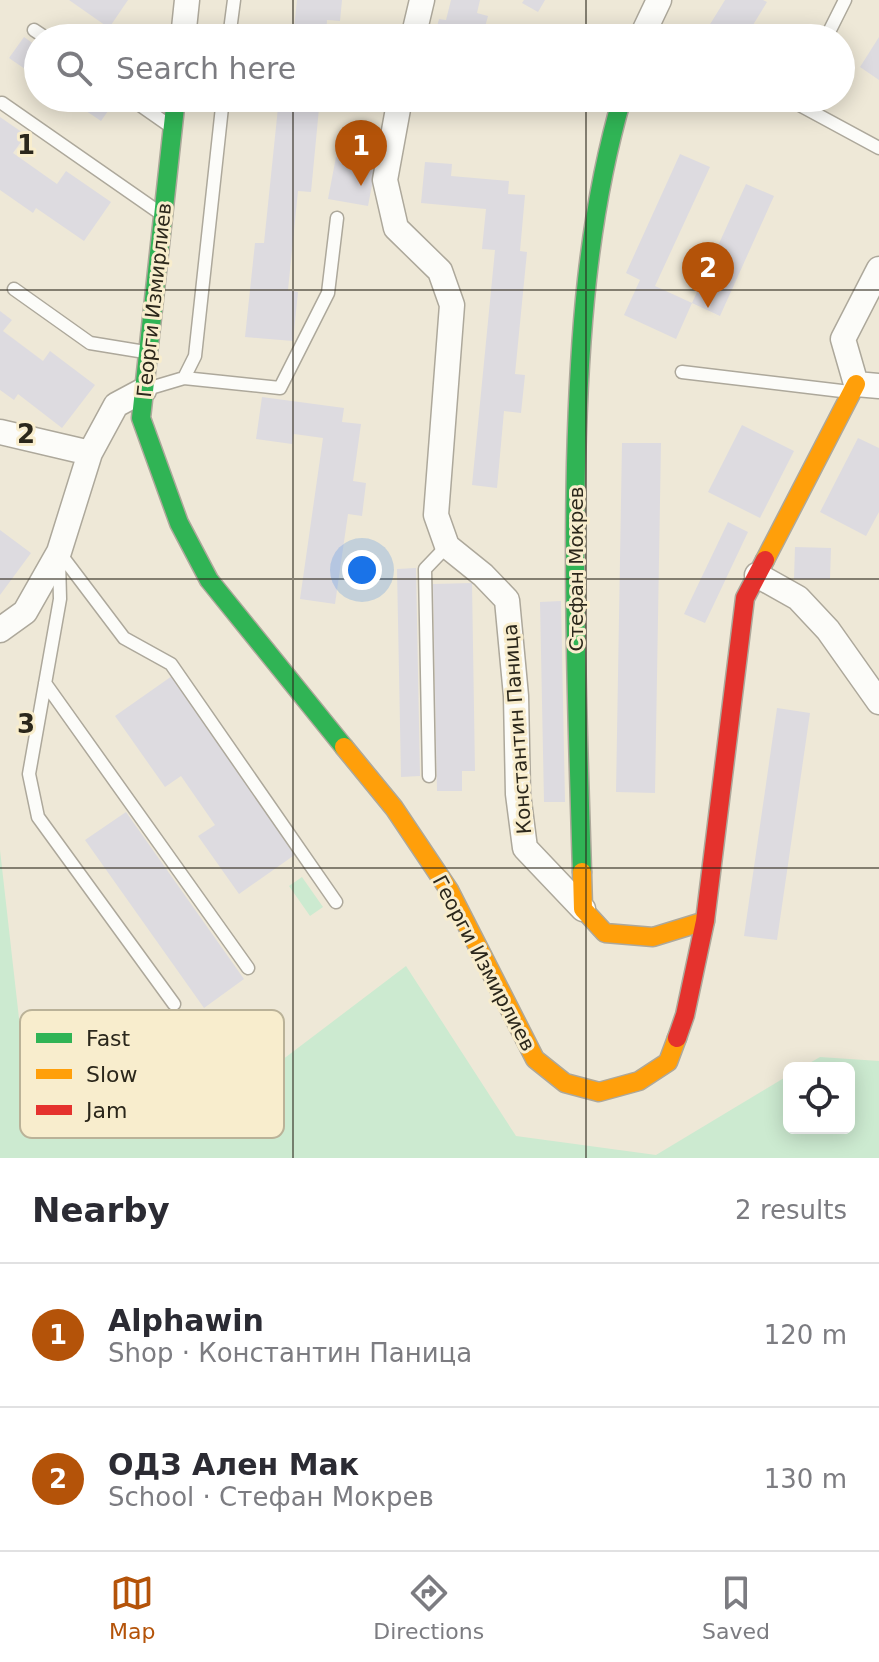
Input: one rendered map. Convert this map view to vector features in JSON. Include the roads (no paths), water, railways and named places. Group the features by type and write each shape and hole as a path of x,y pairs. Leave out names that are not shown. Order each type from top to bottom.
{"street":[{"path":"184,24 187,0"},
{"path":"416,24 422,0"},
{"path":"648,24 659,0"},
{"name":"Георги Измирлиев","path":"175,112 141,418 179,523 209,580 394,808 449,890 535,1059 565,1083 599,1092 639,1081 668,1062 685,1015 705,921 745,598 862,388"},
{"path":"397,112 385,180 396,228 440,271 452,305 436,515 447,546"},
{"name":"Стефан Мокрев","path":"583,909 573,559 579,371 588,244 617,112"},
{"path":"862,388 843,339 879,269"},
{"path":"0,630 25,612 59,552 90,453 116,405 144,390"},
{"path":"0,432 90,453"},
{"name":"Константин Паница","path":"447,546 483,575 507,600 516,696 518,794 525,848 583,909"},
{"path":"757,575 798,598 828,630 879,702"},
{"path":"583,909 605,933 653,937 705,921"}],"lane":[{"path":"231,24 234,0"},
{"path":"833,24 845,0"},
{"path":"2,103 163,215"},
{"path":"150,112 173,128"},
{"path":"184,378 195,356 221,112"},
{"path":"812,112 879,148"},
{"path":"144,390 184,378 280,388 328,293 337,218"},
{"path":"14,289 90,343 148,353"},
{"path":"682,372 862,388"},
{"path":"429,776 425,569 447,546"},
{"path":"59,552 60,599 29,774 38,817 174,1004"},
{"path":"59,552 124,638 171,664 336,902"},
{"path":"45,683 248,968"}],"place":[{"name":"Alphawin","path":"361,186"},
{"name":"ОДЗ Ален Мак","path":"708,308"}]}
